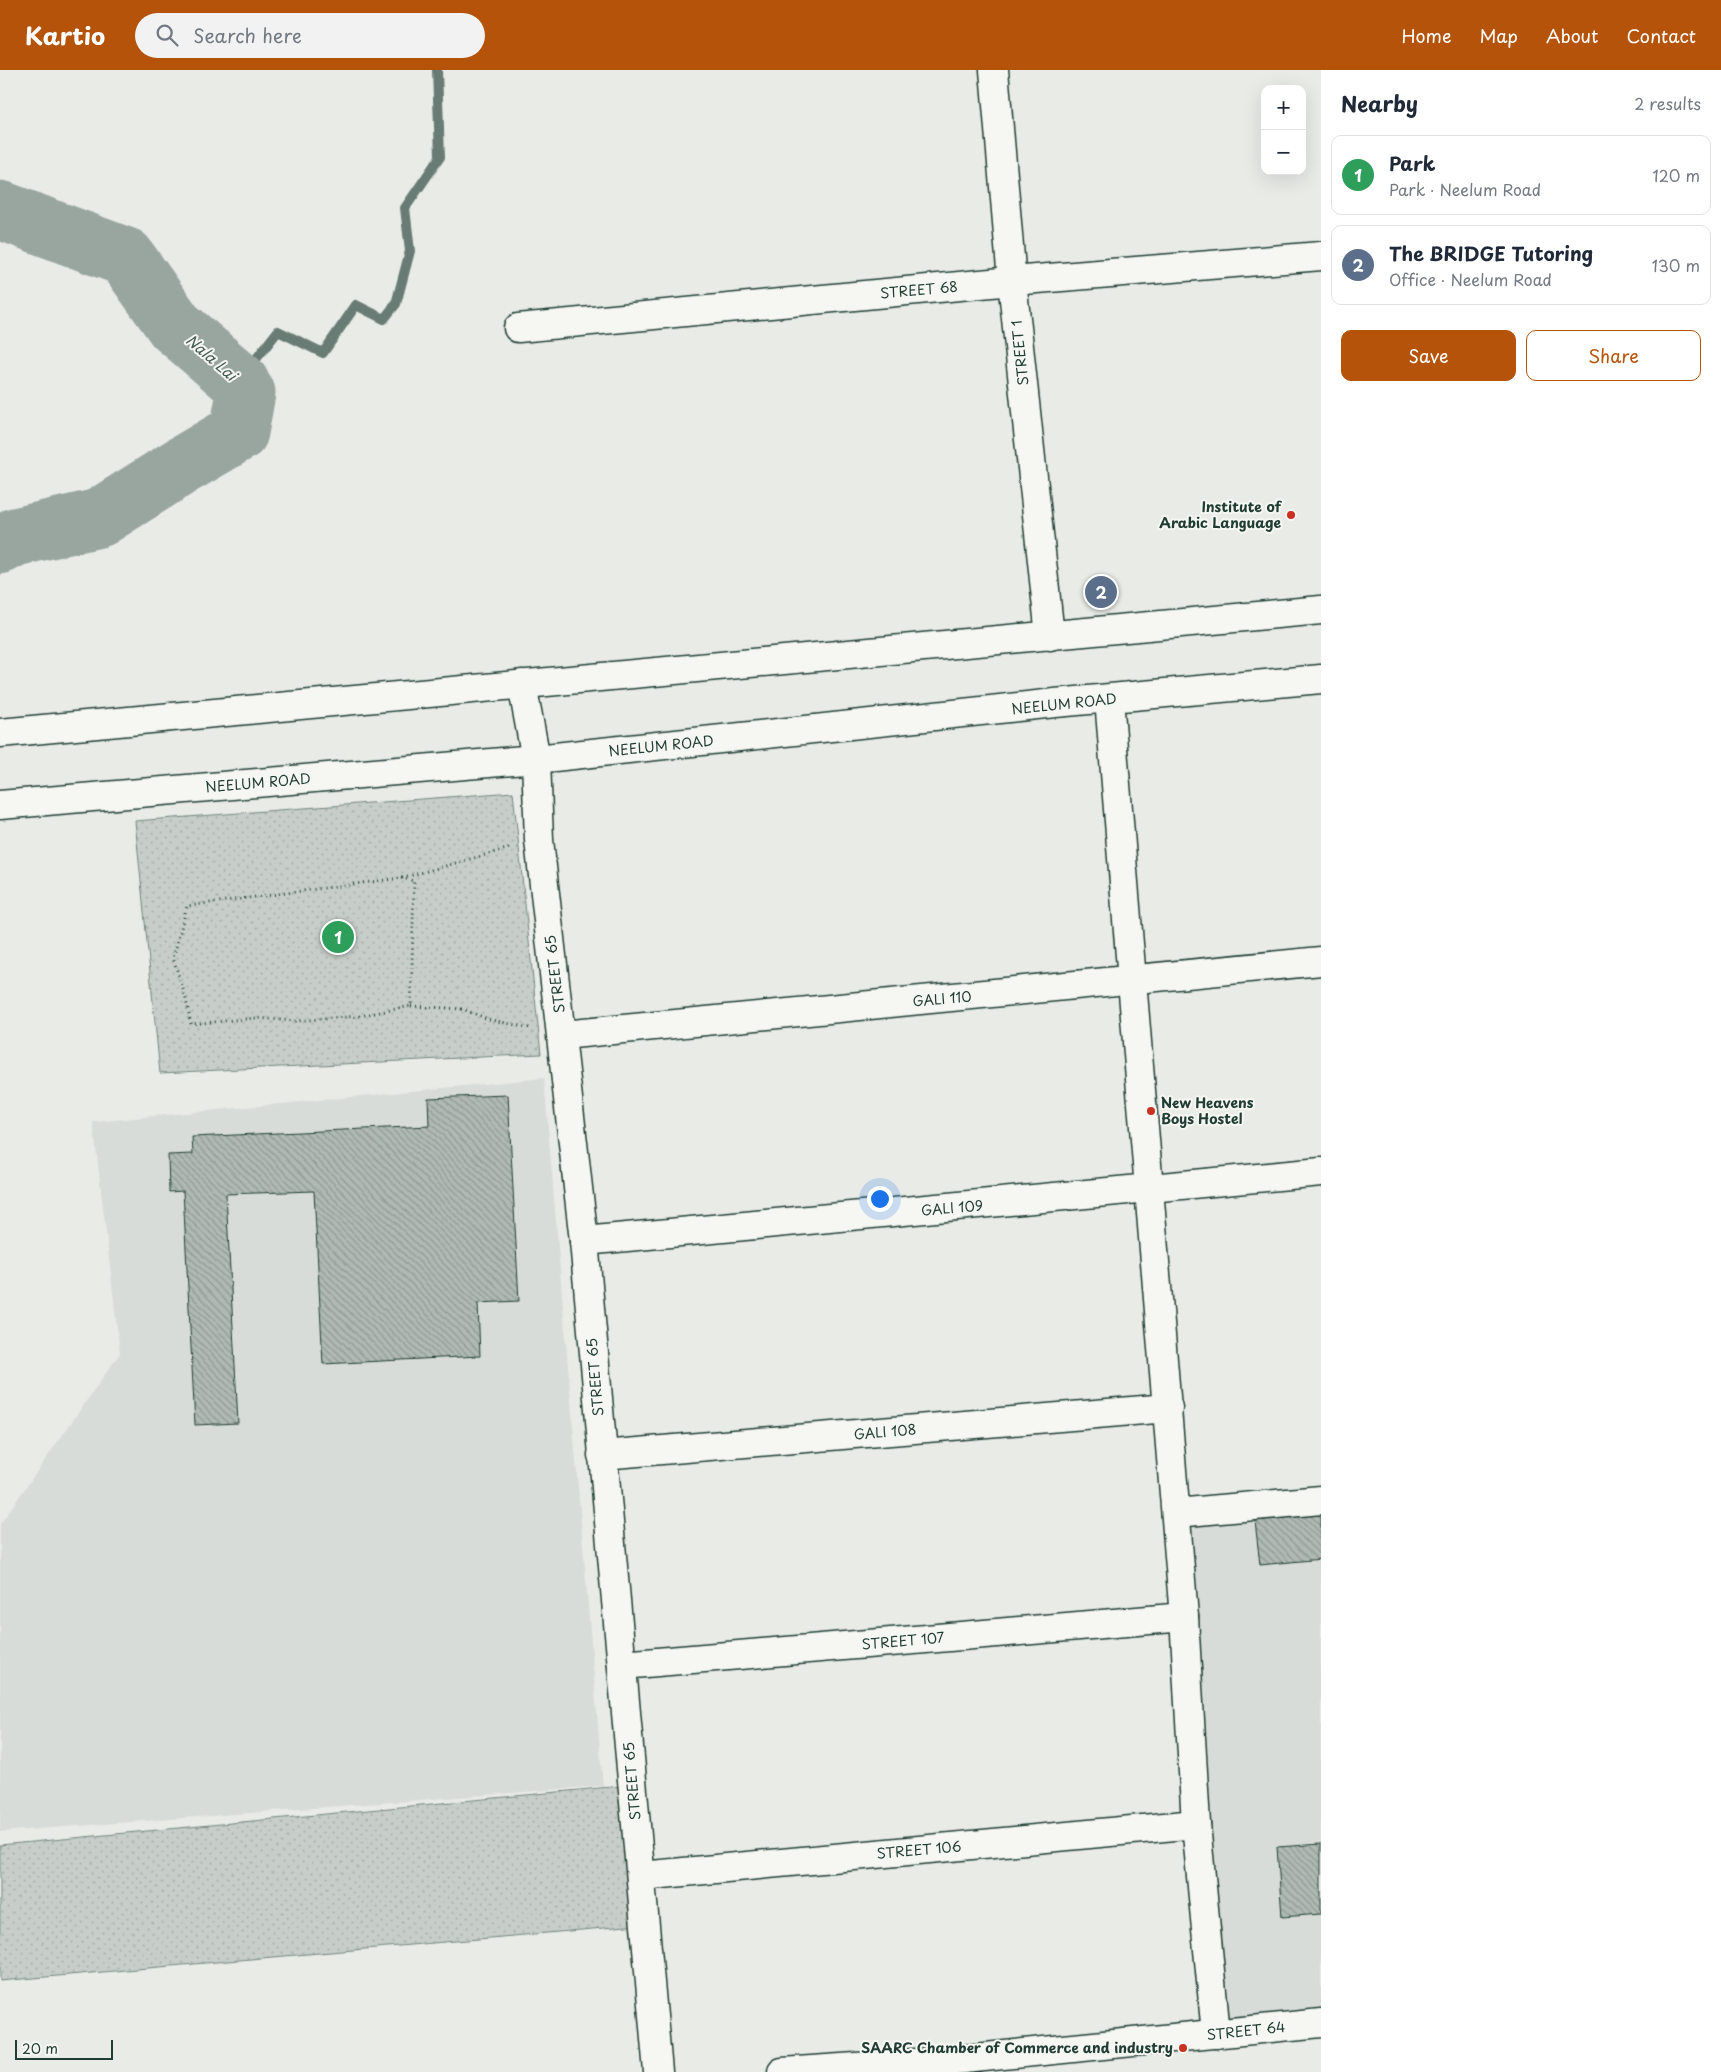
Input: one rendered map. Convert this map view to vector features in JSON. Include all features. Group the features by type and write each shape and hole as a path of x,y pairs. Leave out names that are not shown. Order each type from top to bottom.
{"street":[{"name":"STREET 1","path":"994,70 1012,281 1050,636"},
{"name":"STREET 68","path":"518,328 1012,281 1321,256"},
{"path":"0,733 1321,610"},
{"name":"NEELUM ROAD","path":"0,805 536,759 1055,703 1321,679"},
{"name":"STREET 65","path":"522,684 536,759 539,840 584,1241 658,2072"},
{"path":"1109,699 1148,1190 1168,1408 1184,1617 1196,1824 1216,2034"},
{"name":"GALI 110","path":"562,1035 1132,981 1321,961"},
{"name":"GALI 109","path":"584,1241 1148,1190 1321,1172"},
{"name":"GALI 108","path":"602,1455 1168,1408"},
{"path":"1176,1512 1321,1500"},
{"name":"STREET 107","path":"622,1665 1184,1617"},
{"name":"STREET 106","path":"641,1876 1196,1824"},
{"name":"STREET 64","path":"782,2072 945,2066 1321,2023"}],"path":[{"path":"539,840 401,878 187,906 173,958 185,995 191,1024 256,1018 295,1021 360,1016 411,1006 462,1009 491,1020 562,1035"},
{"path":"401,878 414,880 411,1006"}],"shaded area":[{"path":"513,792 541,1054 160,1073 135,821"},
{"path":"544,1078 603,1786 0,1832 0,1524 120,1353 93,1122"},
{"path":"1321,1507 1321,2014 1221,2023 1186,1518"},
{"path":"621,1786 638,1925 0,1981 0,1845"}],"building":[{"path":"508,1095 519,1301 478,1303 480,1356 323,1364 314,1191 226,1194 238,1423 195,1425 183,1191 169,1192 168,1155 193,1154 192,1137 429,1126 428,1098"},
{"path":"1321,1514 1321,1559 1260,1565 1255,1521"},
{"path":"1321,1844 1321,1914 1282,1917 1277,1847"}],"waterway":[{"path":"239,381 278,331 323,353 356,305 384,319 396,304 410,251 405,208 440,157 437,70"},
{"name":"Nala Lai","path":"0,210 126,257 175,326 239,381 246,393 239,432 99,518 15,537 0,545"}],"place":[{"name":"Institute of Arabic Language","path":"1291,515"},
{"name":"The BRIDGE Tutoring","path":"1101,592"},
{"name":"Park","path":"338,937"},
{"name":"New Heavens Boys Hostel","path":"1151,1111"},
{"name":"SAARC Chamber of Commerce and industry","path":"1183,2048"}]}
